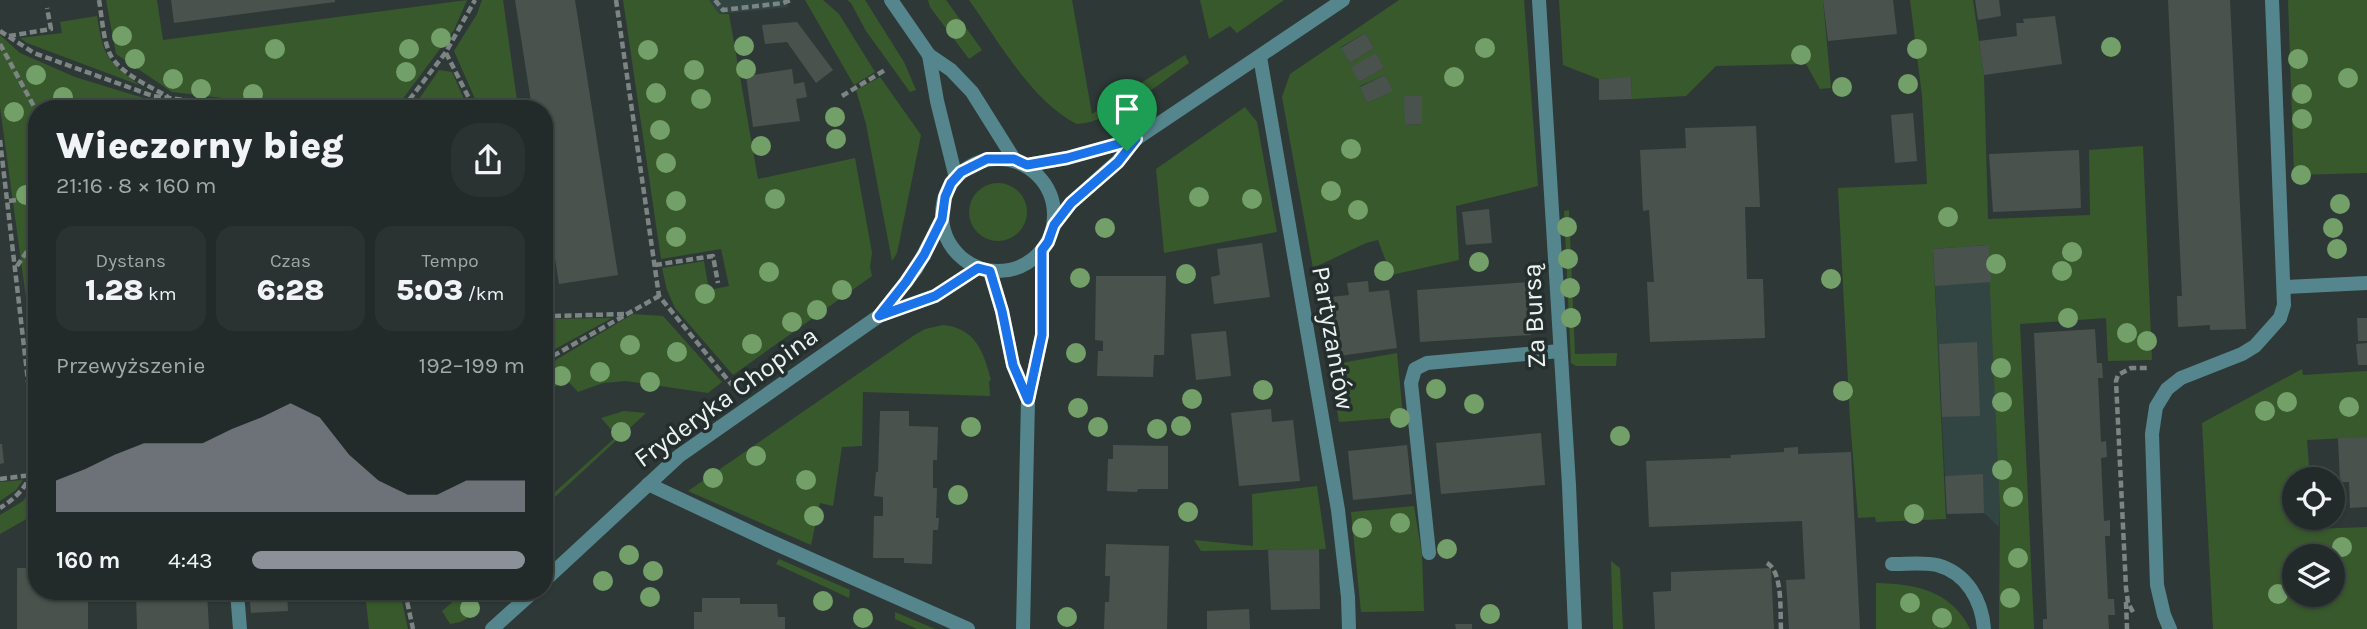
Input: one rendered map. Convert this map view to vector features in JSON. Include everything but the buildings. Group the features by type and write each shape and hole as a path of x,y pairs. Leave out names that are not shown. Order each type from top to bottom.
{"street":[{"path":"879,316 935,296 984,270 1011,270 1023,266 1042,250 1054,225 1054,206 1049,189 1041,178 1021,162 972,92 951,70 929,55 891,0"},
{"path":"879,316 916,269 942,219 945,197 956,178 974,164 987,159 1021,162 1067,158 1136,139 1343,0"},
{"name":"Za Bursą","path":"1539,0 1569,485 1575,629"},
{"path":"2171,629 2164,615 2157,584 2152,434 2156,407 2167,389 2180,378 2242,354 2255,346 2280,318 2284,305 2272,0"},
{"path":"929,55 956,178"},
{"name":"Partyzantów","path":"1260,57 1338,510 1347,584 1349,629"},
{"path":"1054,225 1081,193 1118,162 1136,139"},
{"path":"942,219 948,241 956,253 984,270 1002,311 1013,365 1028,400"},
{"path":"1023,629 1028,400 1042,335 1042,250"},
{"path":"2285,287 2367,283"},
{"name":"Fryderyka Chopina","path":"553,573 691,447 879,316"},
{"path":"1429,553 1411,383 1415,369 1427,363 1560,351"},
{"path":"648,484 968,629"},
{"path":"1892,564 1936,565 1957,575 1971,588 1980,603 1984,629"},
{"path":"238,600 240,629"},
{"path":"492,629 524,600"}],"path":[{"path":"99,0 109,52 115,62 128,73 172,99"},
{"path":"410,100 446,52 475,0"},
{"path":"615,0 660,296 732,385"},
{"path":"715,0 723,10 791,0"},
{"path":"8,36 51,29 47,8"},
{"path":"0,31 34,53 153,96 180,100"},
{"path":"0,44 30,100"},
{"path":"446,52 470,100"},
{"path":"842,96 885,70"},
{"path":"0,141 28,376"},
{"path":"9,201 28,198"},
{"path":"16,266 28,249"},
{"path":"655,265 713,256 718,282"},
{"path":"553,356 660,296"},
{"path":"553,316 628,314"},
{"path":"2127,629 2116,382 2123,371 2156,366"},
{"path":"0,479 28,476"},
{"path":"0,509 18,495 28,481"},
{"path":"1767,563 1773,566 1777,576 1781,629"},
{"path":"2126,588 2128,603 2134,614"},
{"path":"407,600 413,629"}],"shaded area":[{"path":"709,0 786,0 788,7 719,14"},
{"path":"1989,245 1999,527 1984,513 1947,514 1933,249"}],"green space":[{"path":"106,0 157,0 163,40 467,0 454,30 402,100 238,100 172,92 116,54"},
{"path":"482,0 503,0 517,100 475,100 454,51 477,14"},
{"path":"623,0 709,0 719,14 729,14 758,179 855,158 872,253 872,276 733,375 675,308 667,290 662,268 704,261 709,290 729,286 721,249 661,259"},
{"path":"805,0 823,0 839,14 875,72 854,85"},
{"path":"847,0 865,0 904,62 916,90 910,92"},
{"path":"928,0 946,0 982,50 969,59 930,7"},
{"path":"969,0 1072,0 1092,114 1185,55 1189,63 1122,109 1077,124 1045,101 1031,86"},
{"path":"1200,0 1284,0 1237,33 1230,26 1209,39"},
{"path":"1399,0 1524,0 1538,186 1456,206 1459,260 1391,275 1378,240 1313,268 1282,97 1290,74","holes":["1365,33 1374,48 1350,63 1341,47","1376,54 1384,68 1359,82","1385,75 1392,91 1367,103 1360,86","1422,97 1422,124 1405,125"]},
{"path":"1559,0 1823,0 1831,88 1820,89 1806,64 1716,66 1686,96 1632,99 1631,78 1599,79 1563,65"},
{"path":"1910,0 1973,0 1984,75 1988,219 2090,215 2089,150 2143,146 2152,360 2108,361 2106,318 2020,324 2034,629 1999,629 2000,512 1988,245 1933,249 1946,519 1876,522 1875,517 1858,518 1838,188 1927,184 1922,96"},
{"path":"2288,0 2367,0 2367,173 2294,175"},
{"path":"97,16 108,56 139,85 20,38 62,33 60,22"},
{"path":"0,35 20,53 75,77 150,100 28,100 28,312 0,107"},
{"path":"439,70 452,72 464,100 418,100"},
{"path":"880,77 921,135 897,253 892,261 866,124 856,90"},
{"path":"1245,107 1257,122 1277,232 1164,253 1156,169"},
{"path":"998,183 1009,185 1022,196 1027,212 1025,223 1014,236 998,241 987,239 974,228 969,212 971,201 982,188"},
{"path":"1569,210 1575,354 1617,353 1616,366 1576,366 1571,363 1564,211"},
{"path":"633,314 663,316 722,382 708,393 626,381 603,383 578,392 565,378 553,389 553,362"},
{"path":"612,318 553,350 553,319"},
{"path":"943,325 963,331 977,344 991,380 990,396 863,392 862,446 842,447 833,506 820,503 811,545 688,491 913,336 925,329"},
{"path":"1397,353 1403,417 1339,422 1330,365"},
{"path":"2302,369 2303,375 2367,371 2367,437 2307,440 2309,467 2282,467 2282,530 2345,530 2345,528 2367,527 2367,629 2213,629 2202,423"},
{"path":"624,411 646,413 553,499 553,494 617,436 601,418"},
{"path":"23,480 16,490 0,501 0,482"},
{"path":"1317,486 1326,549 1201,551 1194,540 1253,546 1252,494"},
{"path":"28,494 28,518 0,534 0,515 23,501"},
{"path":"1414,506 1422,555 1424,611 1361,612 1351,512"},
{"path":"779,559 850,590 849,598 776,564"},
{"path":"1611,561 1620,568 1623,629 1613,629"},
{"path":"1876,583 1905,585 1930,592 1952,606 1970,629 1876,629"},
{"path":"366,600 402,600 408,629 369,629"},
{"path":"455,600 475,600 471,614 458,623 450,624 442,611"},
{"path":"895,612 935,629 917,629 895,619"}],"route":[{"path":"1136,139 1127,151 1071,203 1054,225 1042,250 1042,335 1028,400 1013,365 1002,311 990,271 978,268 935,296 879,316 924,255 942,219 945,197 951,183 961,172 987,159 1014,159 1027,165 1067,158 1136,139"}]}
